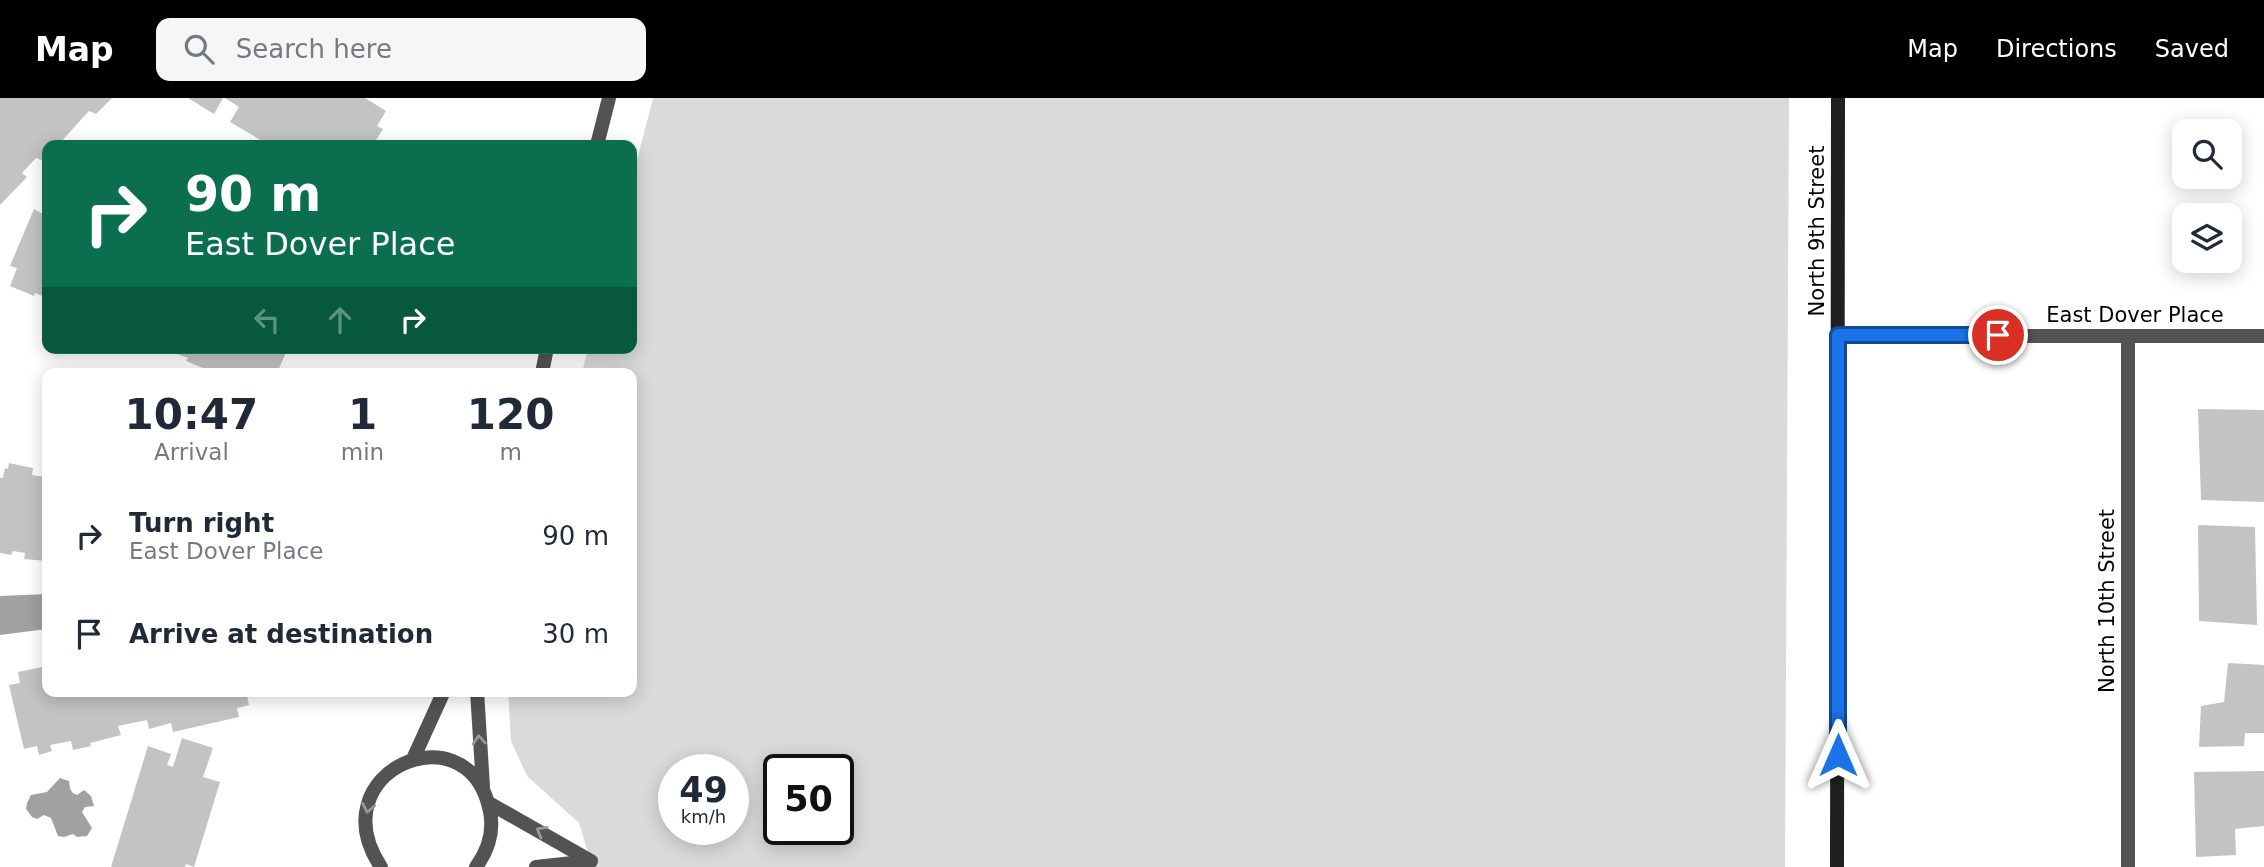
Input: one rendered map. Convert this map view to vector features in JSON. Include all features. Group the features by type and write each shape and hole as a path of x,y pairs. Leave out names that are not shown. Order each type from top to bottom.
{"main road":[{"name":"North 9th Street","path":"1837,867 1838,98"}],"street":[{"path":"598,140 609,98"},
{"name":"East Dover Place","path":"1838,335 2264,335"},
{"name":"North 10th Street","path":"2128,335 2128,867"},
{"path":"412,760 441,697"},
{"path":"477,697 483,789"},
{"path":"381,867 374,856 367,834 365,810 371,794 394,768 431,756 456,762 474,776 489,803 493,823 485,854 476,867"},
{"path":"489,803 592,861 536,867"}],"shaded area":[{"path":"653,98 1789,98 1785,867 585,867 588,853 579,823 527,776 511,741 508,697 637,697 637,368 583,368 587,354 637,354 637,160"},
{"path":"42,594 42,630 0,635 0,596"},
{"path":"60,778 69,781 75,794 84,790 91,796 94,806 85,807 82,812 92,828 87,836 58,836 51,818 44,815 37,819 26,809 31,795 47,792"}],"building":[{"path":"0,98 112,98 96,114 89,111 63,140 42,140 42,161 36,158 22,173 27,177 0,205"},
{"path":"188,98 223,98 214,114"},
{"path":"225,98 365,98 386,111 377,126 383,129 376,140 261,140 230,122 239,107"},
{"path":"34,209 42,213 42,296 35,293 34,296 10,286 17,268 10,266"},
{"path":"178,354 285,354 279,368 203,368 186,361 188,358"},
{"path":"2198,409 2264,410 2264,502 2201,500"},
{"path":"9,463 33,468 32,475 42,477 42,561 24,559 25,553 0,553 0,478 3,478 5,468 8,469"},
{"path":"2198,525 2255,527 2257,625 2199,621"},
{"path":"2228,663 2264,665 2264,733 2245,733 2244,746 2199,747 2201,706 2224,702"},
{"path":"42,667 42,697 247,697 249,705 237,708 239,717 173,732 171,723 149,729 147,720 118,726 121,735 73,750 71,741 50,745 52,751 39,755 37,746 24,749 9,685 20,683 18,672"},
{"path":"182,738 213,748 203,777 220,782 194,867 186,864 185,867 111,867 148,746 171,754 167,765 173,767"},
{"path":"2264,771 2264,826 2235,829 2236,855 2196,857 2194,772"}],"route":[{"path":"1838,755 1838,335 1998,335"}]}
